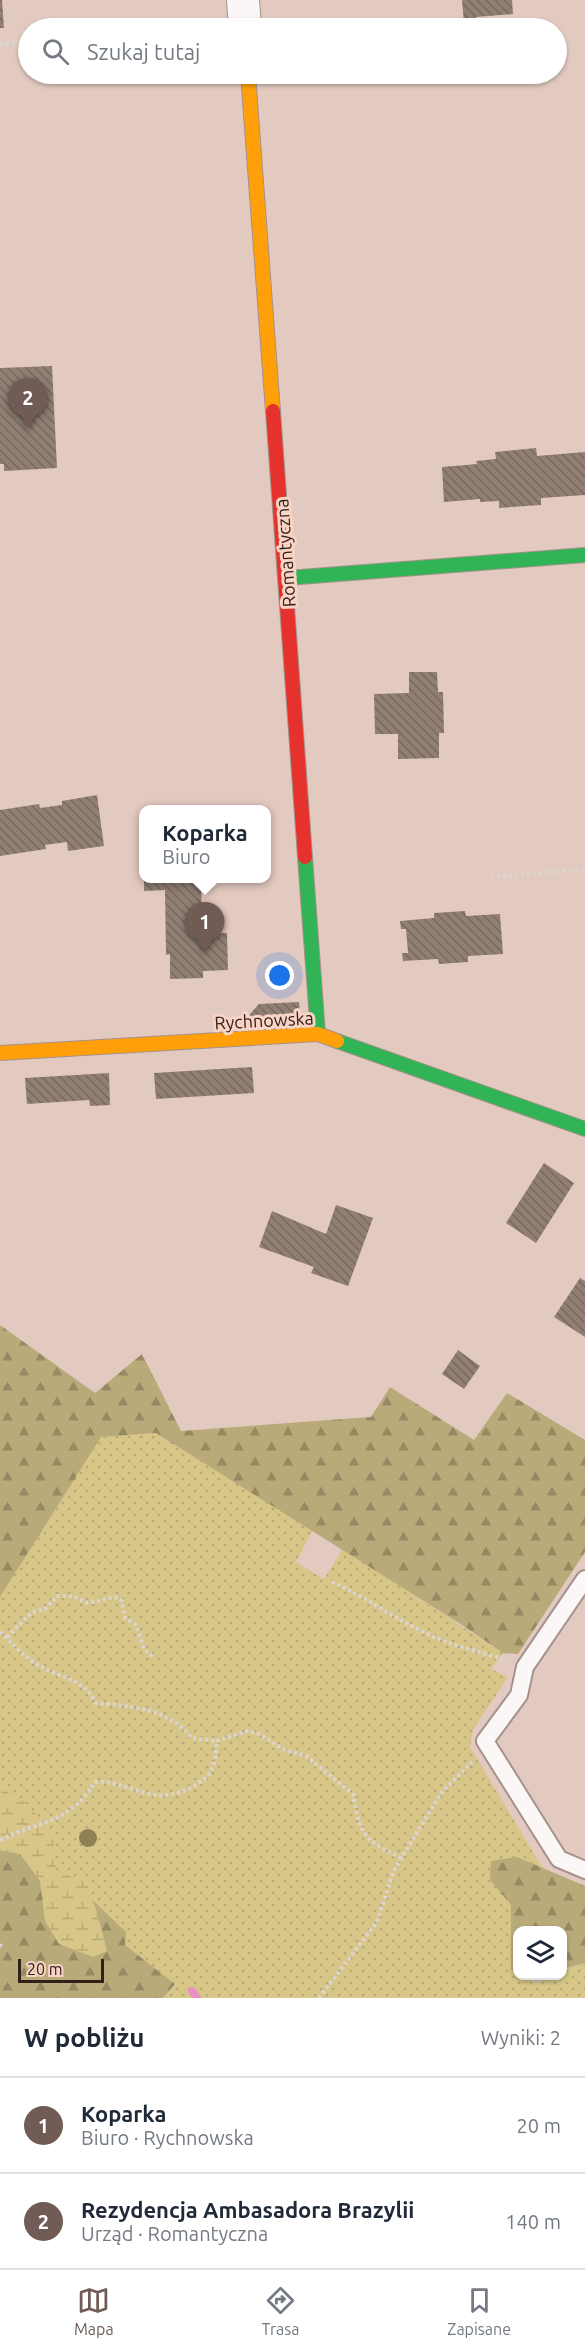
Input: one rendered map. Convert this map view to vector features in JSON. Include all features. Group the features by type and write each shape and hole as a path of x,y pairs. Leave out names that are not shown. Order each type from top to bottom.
{"street":[{"path":"243,0 244,18"},
{"name":"Romantyczna","path":"249,84 287,578 318,1034"},
{"path":"287,578 585,555"},
{"name":"Rychnowska","path":"0,1053 318,1034 585,1129"}],"lane":[{"path":"585,1578 525,1667 519,1695 485,1741 559,1859 585,1870"}],"path":[{"path":"0,45 18,42"},
{"path":"490,877 585,870"},
{"path":"332,1582 355,1592 428,1635 455,1646 525,1667"},
{"path":"7,1637 31,1613 45,1609 57,1596 72,1596 87,1603 115,1597 122,1601 125,1618 136,1625 144,1649 154,1658"},
{"path":"0,1632 42,1667 83,1685 96,1703 144,1707 182,1726 192,1738 217,1741 247,1731 257,1733 283,1749 306,1756 353,1794 357,1820 369,1842 401,1858"},
{"path":"0,1840 27,1827 54,1821 65,1815 95,1782 111,1782 156,1795 174,1794 190,1788 207,1776 212,1768 217,1741"},
{"path":"319,1998 377,1922 401,1858 442,1792 468,1767 485,1741"}],"green space":[{"path":"0,1325 95,1393 142,1354 181,1431 371,1417 390,1387 474,1440 507,1393 585,1440 585,1552 518,1654 503,1653 156,1433 101,1437 0,1597"},
{"path":"156,1433 313,1530 296,1562 324,1579 343,1549 503,1653 491,1669 508,1677 473,1730 470,1747 544,1870 517,1857 490,1880 511,1904 513,1980 529,1980 538,1983 544,1980 567,1980 567,1968 585,1963 585,1998 163,1998 175,1984 125,1945 67,1876 20,1854 0,1850 0,1597 100,1437"},
{"path":"0,1787 25,1803 52,1830 56,1871 85,1882 97,1912 107,1951 93,1957 59,1944 45,1921 40,1881 20,1854 0,1850"},
{"path":"0,1850 20,1854 67,1876 126,1932 125,1945 175,1984 163,1998 0,1998"},
{"path":"517,1857 585,1886 585,1963 567,1968 567,1926 513,1926 513,1971 511,1970 511,1905 490,1880 491,1861"}],"building":[{"path":"0,0 2,0 4,28 0,28"},
{"path":"462,0 512,0 513,14 464,18"},
{"path":"52,366 57,468 4,471 4,464 0,464 0,368"},
{"path":"536,448 537,456 585,452 585,495 541,498 541,505 499,508 499,501 480,502 480,499 444,502 442,467 477,464 476,461 496,459 495,452"},
{"path":"409,672 437,672 438,692 443,692 444,733 439,733 439,758 398,759 398,734 375,734 374,694 409,693"},
{"path":"97,795 104,846 68,851 67,842 45,845 46,849 0,856 0,810 39,804 40,808 62,805 62,801"},
{"path":"144,883 201,883 202,934 227,933 228,970 203,971 203,978 170,979 170,954 166,955 165,890 144,891"},
{"path":"465,911 466,916 500,914 503,954 468,956 468,962 439,964 438,959 403,961 402,953 408,953 406,929 401,929 400,921 434,918 434,913"},
{"path":"299,1002 301,1023 251,1026 250,1014 259,1004"},
{"path":"252,1067 254,1093 156,1099 154,1073"},
{"path":"109,1073 110,1105 90,1106 89,1100 27,1104 25,1078"},
{"path":"544,1163 574,1183 536,1243 506,1223"},
{"path":"336,1205 373,1218 348,1286 311,1273 314,1267 259,1247 272,1211 326,1234"},
{"path":"580,1278 585,1281 585,1337 554,1317"},
{"path":"458,1350 480,1366 464,1389 442,1374"}],"waterway":[{"path":"192,1991 197,1998"}],"traffic: fast":[{"path":"287,578 585,555"},
{"path":"305,857 318,1034"},
{"path":"337,1041 585,1129"}],"traffic: slow":[{"path":"249,84 273,411"},
{"path":"0,1053 318,1034 337,1041"}],"traffic: jam":[{"path":"273,411 305,857"}],"place":[{"name":"Rezydencja Ambasadora Brazylii","path":"28,428"},
{"name":"Koparka","path":"205,952"}]}
